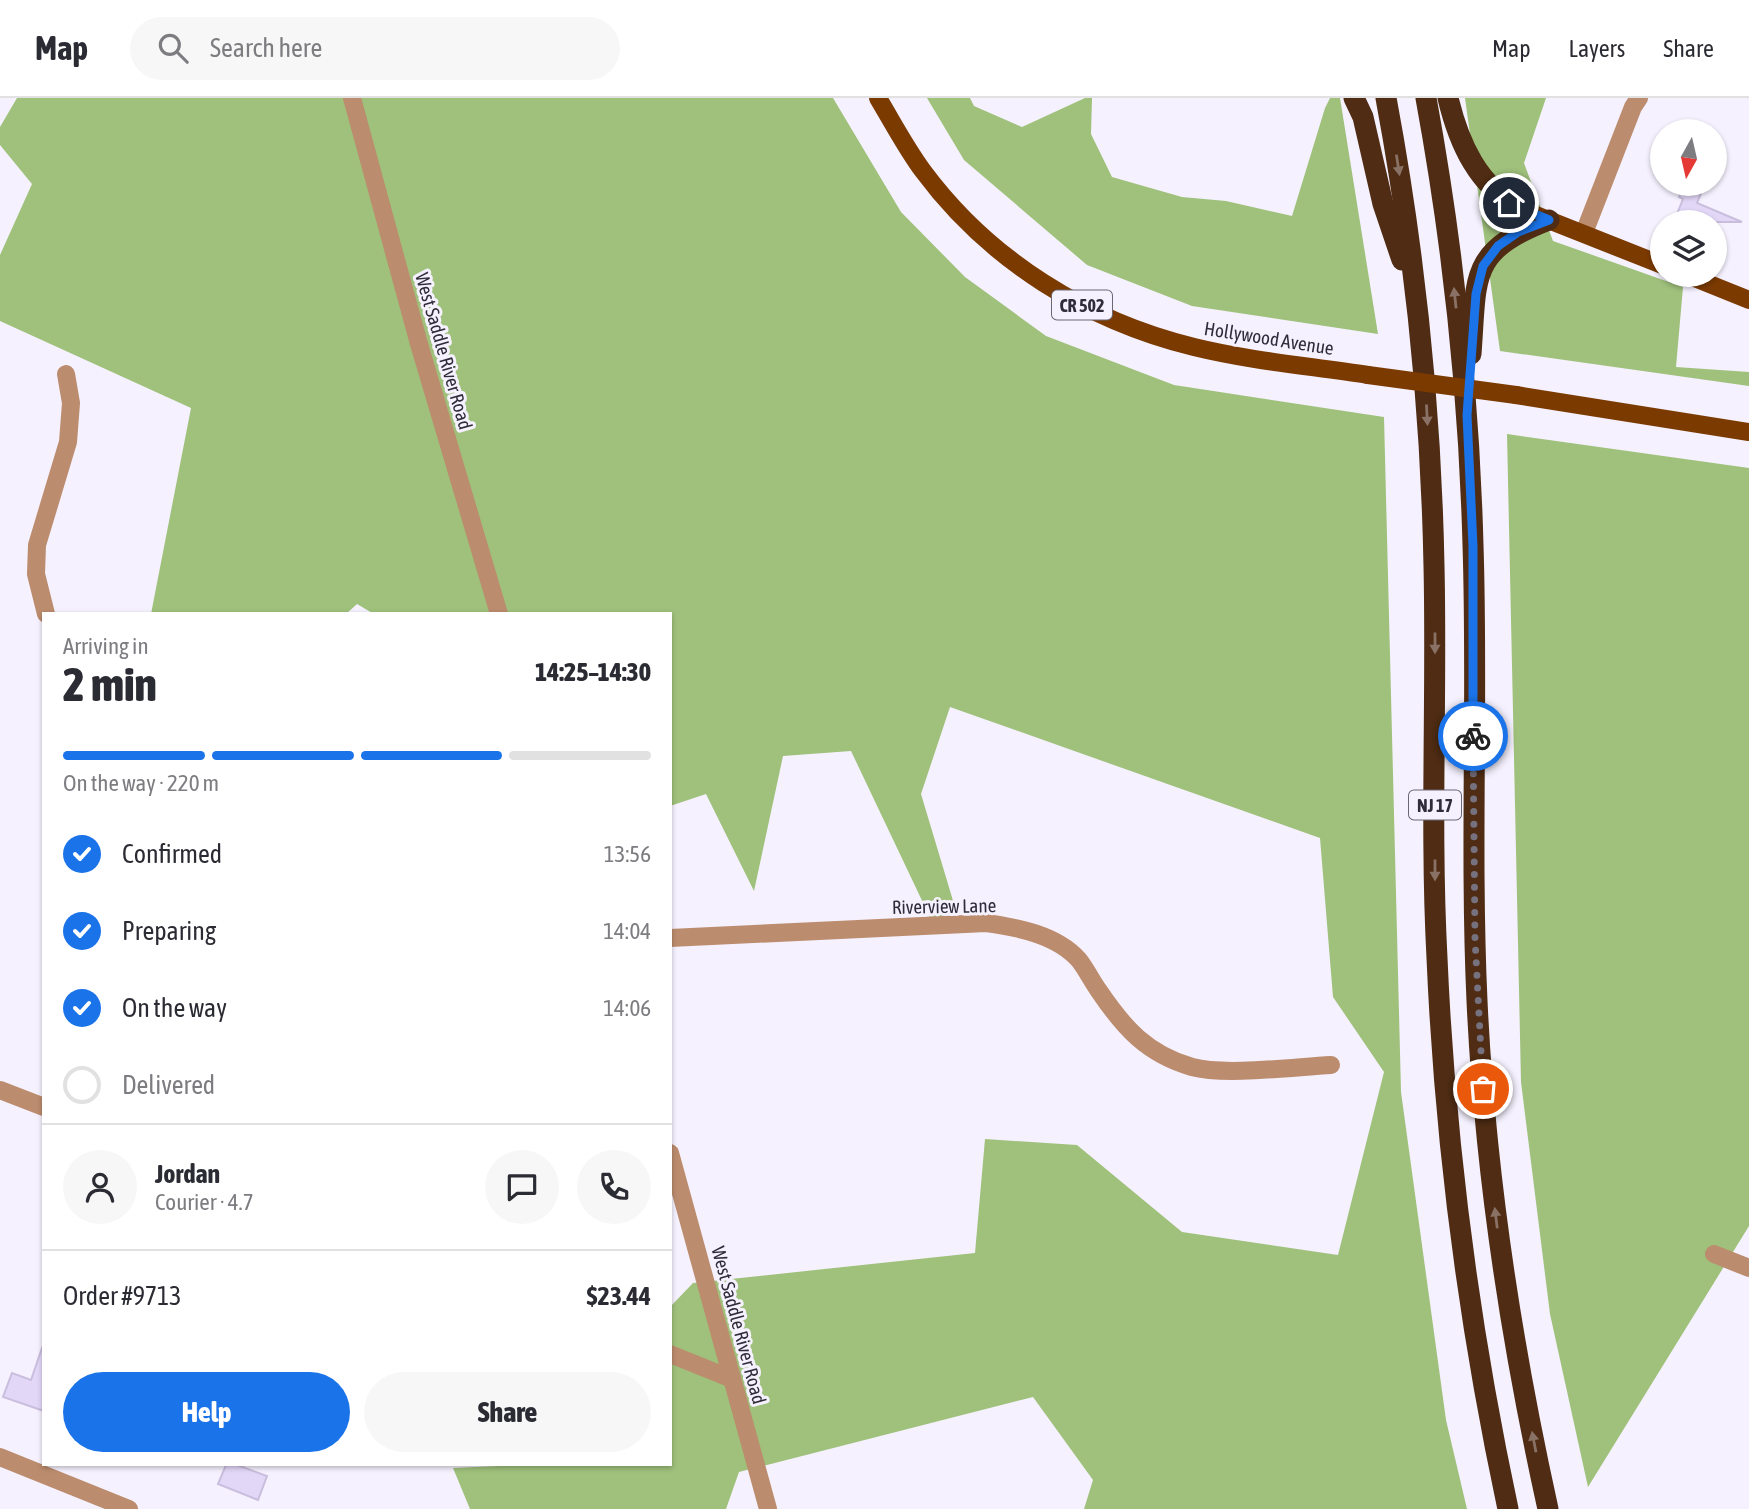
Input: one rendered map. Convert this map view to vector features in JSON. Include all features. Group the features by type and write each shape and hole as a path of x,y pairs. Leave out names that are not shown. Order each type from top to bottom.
{"highway":[{"path":"1354,98 1369,138 1383,204 1417,303"},
{"name":"NJ 17","path":"1386,98 1409,235 1425,371 1433,499 1436,696 1434,892 1450,1155 1467,1285 1508,1509"},
{"name":"NJ 17","path":"1426,98 1454,285 1467,415 1473,546 1474,912 1490,1166 1517,1358 1548,1509"},
{"path":"1448,98 1461,142 1473,164 1498,194 1521,209"},
{"path":"1467,415 1476,294 1483,266 1498,246 1509,238 1549,220"}],"main road":[{"name":"Hollywood Avenue","path":"878,98 924,172 969,223 1020,267 1076,303 1139,331 1196,348 1749,432"},
{"path":"1521,209 1650,260"},
{"path":"1717,287 1749,300"}],"street":[{"name":"West Saddle River Road","path":"352,98 419,344 498,612"},
{"path":"1584,233 1633,107 1639,98"},
{"path":"46,612 36,574 37,545 68,442 71,403 66,374"},
{"name":"Riverview Lane","path":"672,938 986,923 1011,926 1055,942 1078,958 1115,1015 1153,1051 1175,1061 1194,1068 1223,1070 1331,1065"},
{"path":"0,1090 42,1106"},
{"name":"West Saddle River Road","path":"672,1160 768,1509"},
{"path":"1714,1254 1749,1268"},
{"path":"672,1355 732,1379"},
{"path":"0,1457 98,1503 130,1509"}],"green space":[{"path":"17,98 833,98 901,212 965,277 1046,336 1174,385 1384,417 1401,1092 1446,1420 1467,1509 1084,1509 1093,1480 1033,1397 739,1472 726,1509 470,1509 453,1468 672,1466 672,1305 693,1283 975,1253 985,1139 1077,1145 1182,1232 1338,1255 1384,1072 1333,997 1320,838 950,707 921,794 954,904 936,930 851,751 783,756 754,891 706,794 672,805 672,612 371,612 357,604 348,612 151,612 191,408 0,321 0,255 32,184 0,145 0,127"},
{"path":"927,98 970,98 974,106 1022,127 1085,98 1092,98 1091,134 1112,177 1182,197 1226,201 1292,216 1325,108 1330,98 1340,98 1378,334 1192,306 1087,265 964,160"},
{"path":"1465,98 1546,98 1524,163 1553,241 1650,275 1650,287 1683,287 1676,367 1749,372 1749,386 1500,351"},
{"path":"1507,434 1749,468 1749,1226 1588,1487 1550,1314 1521,1082"}],"building":[{"path":"1700,196 1697,203 1714,210 1679,210 1683,199 1679,197"},
{"path":"1727,216 1742,222 1727,222"},
{"path":"42,1348 42,1410 3,1397 12,1373 31,1380"},
{"path":"226,1466 240,1466 267,1476 258,1500 218,1484"}],"way so far":[{"path":"1473,736 1473,872 1483,1089"}],"route":[{"path":"1473,736 1473,546 1467,415 1476,294 1483,266 1498,246 1518,232 1549,220 1509,203"}]}
